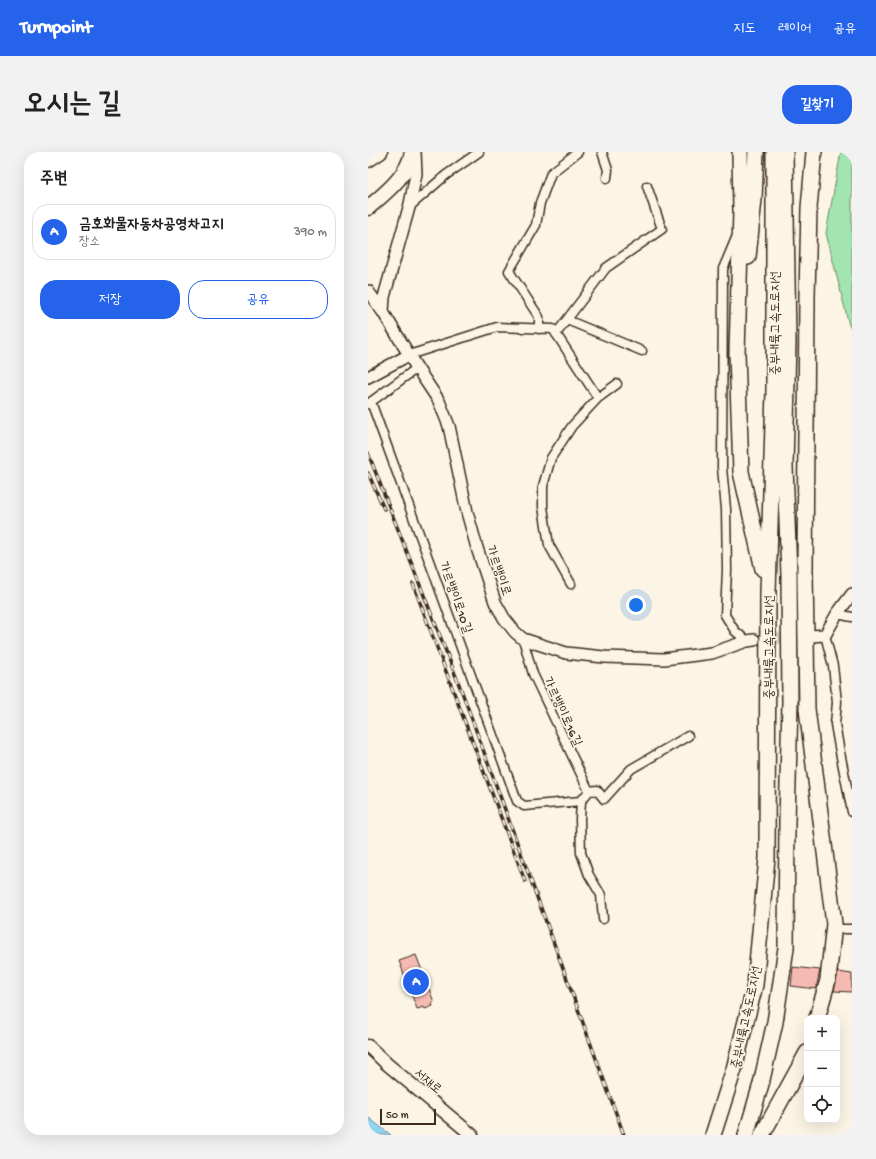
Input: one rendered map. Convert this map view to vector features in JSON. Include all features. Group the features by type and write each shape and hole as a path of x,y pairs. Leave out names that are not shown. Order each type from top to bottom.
{"highway":[{"path":"368,160 380,152"},
{"path":"740,152 737,354 741,472 768,592"},
{"path":"737,354 754,199 756,152"},
{"name":"중부내륙고속도로지선","path":"713,1135 726,1098 744,1034 755,985 767,858 768,592 774,391 774,152"},
{"name":"중부내륙고속도로지선","path":"746,1135 761,1084 776,1022 786,948 786,822 790,702 785,466 788,341 785,152"},
{"path":"814,152 809,208 807,296 805,563 807,709 834,929 828,980 818,1015"},
{"path":"368,208 396,182 408,164 413,153"},
{"path":"762,1135 804,1058"}],"main road":[{"name":"서재로","path":"368,1046 387,1064 472,1135"}],"street":[{"path":"409,207 446,175 479,152"},
{"path":"539,329 539,317 509,271 536,226 540,203 551,173 578,152"},
{"path":"602,152 608,170 607,178"},
{"path":"383,312 384,297 409,207 416,174 413,153"},
{"path":"556,334 606,268 662,229 647,186"},
{"path":"740,229 724,269 722,468 726,509 727,570 725,615 735,631 750,641"},
{"name":"가르뱅이로","path":"368,291 383,312 439,401 449,426 466,512 495,602 504,618 515,632 523,639 566,653 604,657 664,659 712,653 750,641"},
{"path":"567,320 642,351"},
{"path":"368,377 409,355 497,327 553,329 598,398"},
{"path":"369,403 417,368"},
{"path":"571,584 550,545 543,507 543,486 551,458 572,426 598,398 617,384"},
{"name":"가르뱅이로10길","path":"369,403 517,801 524,806 581,801"},
{"path":"852,594 837,614 825,635 833,666 837,702 836,724 852,812"},
{"path":"837,614 852,617"},
{"path":"811,636 825,635"},
{"name":"가르뱅이로16길","path":"523,639 533,674 588,791"},
{"path":"604,919 601,895 589,875 581,853 581,801 588,791 597,790 604,799 631,769 688,736"},
{"path":"834,929 852,929"}],"green space":[{"path":"841,152 852,152 852,331 849,325 826,233"}],"water":[{"path":"369,1118 391,1135 368,1135"}],"building":[{"path":"416,955 434,1002 432,1003 433,1006 425,1009 424,1007 417,1009 399,961"},
{"path":"793,967 820,970 816,989 791,986"},
{"path":"838,972 852,974 852,992 834,991"}],"tunnel":[{"path":"754,640 811,636"}],"railway":[{"path":"368,453 462,692 624,1135"},
{"path":"368,473 384,509"},
{"path":"413,584 525,881"}],"place":[{"name":"금호화물자동차공영차고지","path":"416,982"}]}
